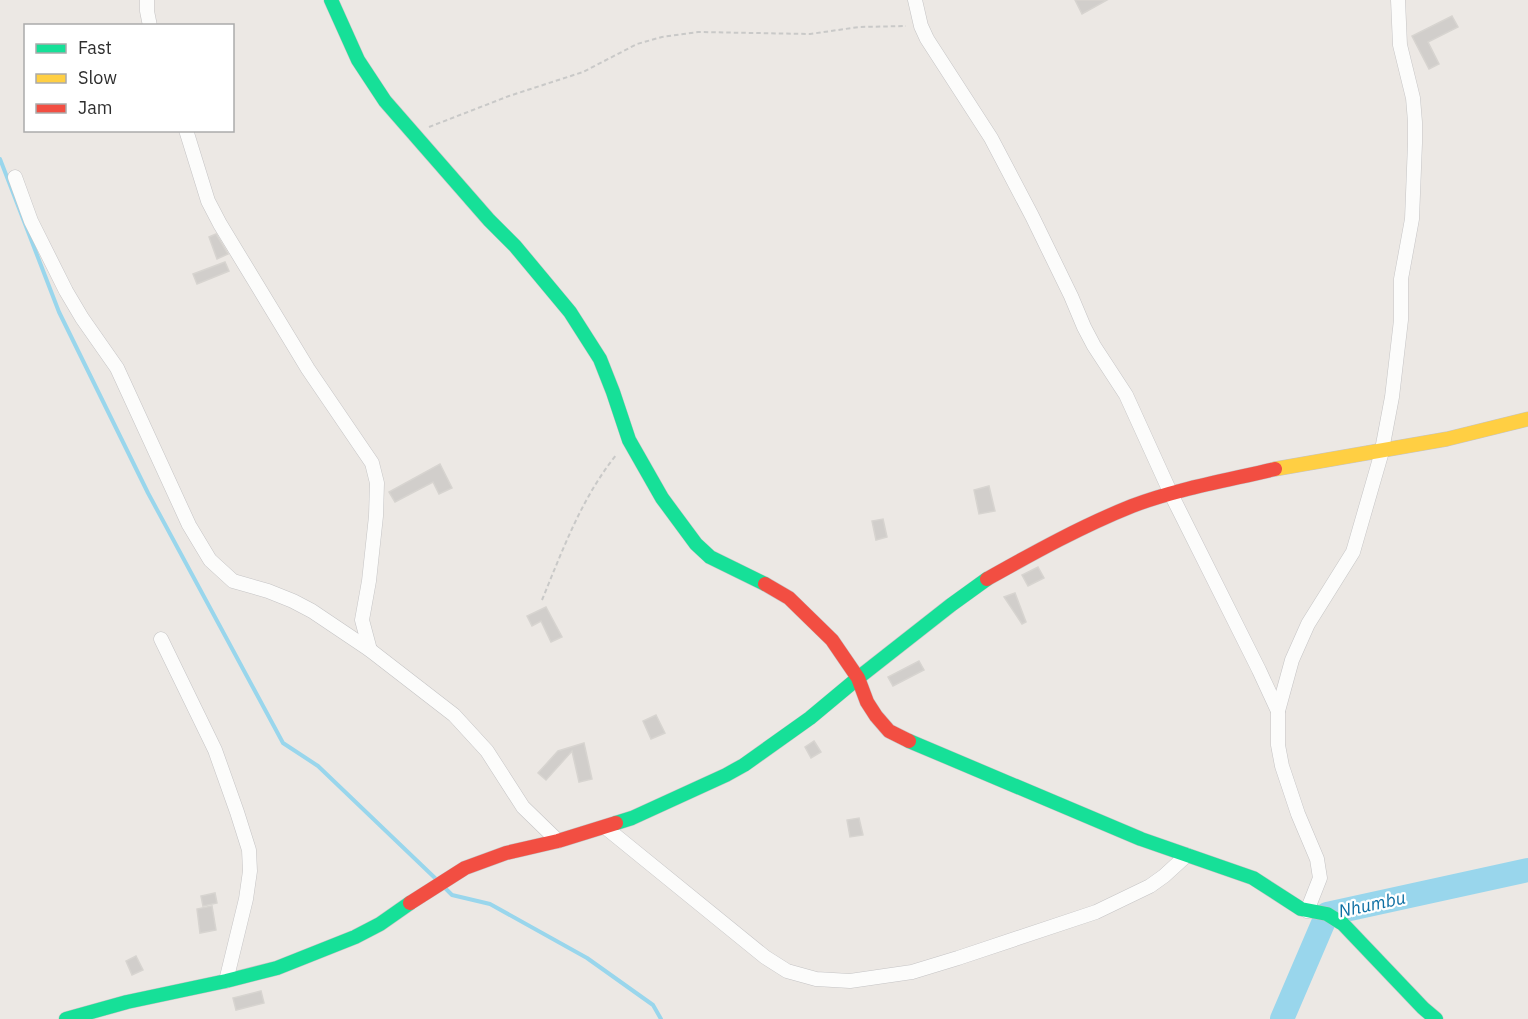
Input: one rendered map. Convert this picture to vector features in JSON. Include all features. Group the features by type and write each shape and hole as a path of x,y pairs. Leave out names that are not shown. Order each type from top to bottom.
{"street":[{"path":"147,0 150,24"},
{"path":"331,0 358,60 385,101 489,220 515,246 570,312 600,359 628,440 662,498 696,544 710,557 789,598 832,640 858,678 867,702 889,731 919,746 1141,839 1254,878 1301,909 1327,914 1343,924 1436,1019"},
{"path":"915,0 921,26 927,39 973,109 1003,161 1071,296 1084,327 1126,395 1171,494 1278,711"},
{"path":"1307,911 1320,878 1317,859 1298,814 1282,766 1278,745 1278,711 1292,660 1308,624 1353,552 1382,450 1392,397 1401,320 1401,279 1412,219 1415,143 1413,98 1400,45 1398,0"},
{"path":"187,132 208,201 220,224 308,369 372,463 378,483 376,516 362,620 370,650"},
{"path":"15,177 31,221 66,291 117,368 189,525 210,560 233,581 268,591 319,615 370,650 454,715 487,751 523,807 558,841"},
{"path":"66,1019 127,1002 277,968 326,950 380,924 427,891 474,863 558,841 632,818 744,765 810,718 951,604 983,581 1053,543 1132,506 1171,494 1276,469 1447,439 1528,419"},
{"path":"160,639 215,750 249,850 250,871 246,899 226,981"},
{"path":"605,827 765,957 787,971 816,979 850,981 912,972 1096,912 1150,886 1187,855"}],"path":[{"path":"412,133 509,96 584,72 637,44 662,37 698,32 810,34 859,27 921,26"},
{"path":"542,600 579,513 593,487 628,440"}],"building":[{"path":"1075,0 1107,0 1082,14"},
{"path":"1452,16 1458,27 1428,42 1439,64 1429,69 1412,36"},
{"path":"216,234 228,254 217,259 209,237"},
{"path":"225,262 229,271 197,284 193,274"},
{"path":"440,464 452,488 439,494 433,482 395,502 389,492"},
{"path":"989,486 995,511 979,514 974,490"},
{"path":"883,519 887,537 876,540 872,521"},
{"path":"1038,567 1044,578 1028,586 1022,575"},
{"path":"1015,593 1026,622 1022,624 1004,597"},
{"path":"546,607 562,637 551,642 541,621 532,626 527,616"},
{"path":"919,661 924,670 893,686 888,677"},
{"path":"656,715 665,733 651,739 643,721"},
{"path":"814,741 821,752 811,758 805,747"},
{"path":"584,743 592,779 579,782 572,751 546,780 538,773 558,751"},
{"path":"859,818 863,835 850,837 847,820"},
{"path":"215,893 217,903 203,906 201,896"},
{"path":"212,906 216,930 200,933 197,909"},
{"path":"136,956 143,970 132,975 126,961"},
{"path":"261,991 264,1003 236,1010 233,998"}],"waterway":[{"path":"0,159 59,312 148,493 283,743 318,766 435,878"},
{"name":"Nhumbu","path":"1282,1019 1327,914 1528,870"},
{"path":"445,888 452,895 490,904 587,958 653,1005 661,1019"}],"traffic: fast":[{"path":"331,0 358,60 385,101 489,220 515,246 570,312 600,359 629,440 662,498 696,544 710,557 765,584"},
{"path":"616,823 632,818 744,765 810,718 858,678 987,579"},
{"path":"909,741 1141,839 1253,878 1301,909 1327,914 1343,924 1436,1019"},
{"path":"66,1019 127,1002 277,968 355,937 380,924 410,903"}],"traffic: slow":[{"path":"1275,469 1447,439 1528,419"}],"traffic: jam":[{"path":"987,579 1041,549 1132,506 1184,490 1275,469"},
{"path":"765,584 789,598 832,640 858,678 867,702 876,716 889,731 909,741"},
{"path":"410,903 465,868 506,853 558,841 616,823"}]}
